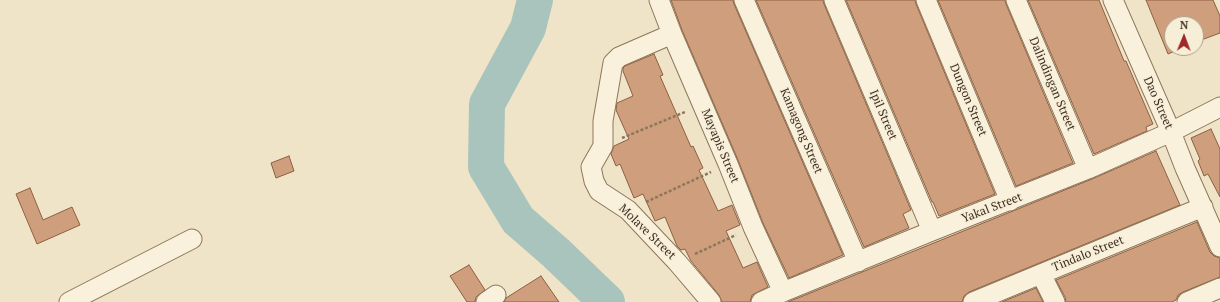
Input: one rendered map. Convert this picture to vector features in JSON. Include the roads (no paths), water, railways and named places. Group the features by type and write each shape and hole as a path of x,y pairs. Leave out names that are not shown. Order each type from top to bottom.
{"street":[{"name":"Mayapis Street","path":"659,0 753,227 783,292"},
{"name":"Kamagong Street","path":"744,0 858,262"},
{"name":"Ipil Street","path":"834,0 932,231"},
{"name":"Dungon Street","path":"926,0 1010,201"},
{"name":"Dalindingan Street","path":"1016,0 1088,169"},
{"name":"Dao Street","path":"1112,0 1220,247"},
{"name":"Molave Street","path":"672,34 619,57 613,63 603,121 603,146 591,167 594,182 600,191 628,210 678,262 711,302"},
{"name":"Yakal Street","path":"761,302 932,231 1088,169 1171,132 1220,107"},
{"name":"Tindalo Street","path":"973,302 1203,207"},
{"path":"69,302 192,239"},
{"path":"1041,274 1055,302"},
{"path":"1188,302 1220,288"}],"waterway":[{"path":"535,0 528,28 487,104 486,167 518,220 556,253 607,302"}]}
